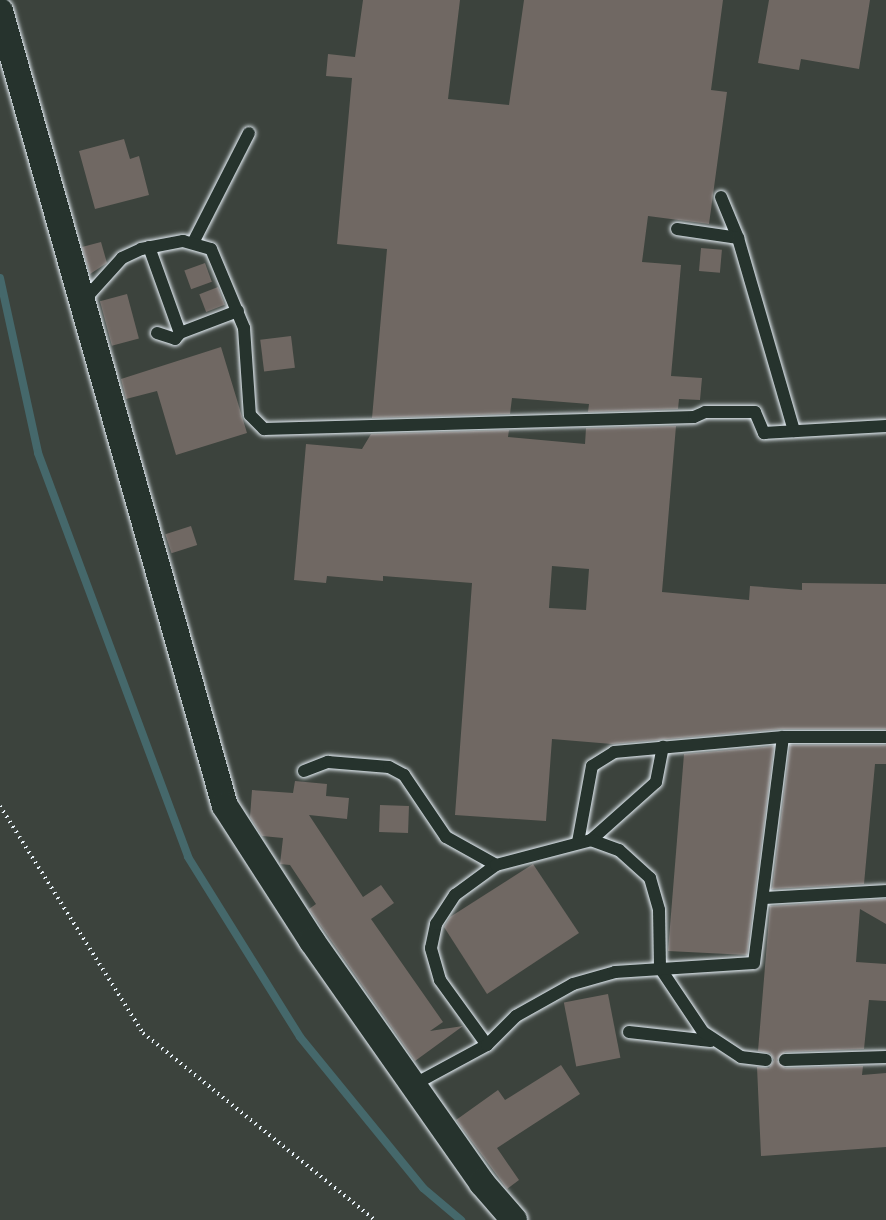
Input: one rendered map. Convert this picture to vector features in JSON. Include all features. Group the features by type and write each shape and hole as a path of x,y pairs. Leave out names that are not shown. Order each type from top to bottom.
{"street":[{"path":"0,11 85,299 202,740 225,806 413,1085 514,1220"}],"lane":[{"path":"194,241 249,133"},
{"path":"722,197 738,238 794,431"},
{"path":"677,229 738,238"},
{"path":"85,299 122,258 149,247 194,241 219,260 238,311 249,367 250,416 264,429 694,417 715,412 755,412 764,433 886,426"},
{"path":"149,247 178,340"},
{"path":"157,333 178,340 238,311"},
{"path":"413,1085 487,1045 516,1016 573,984 660,968 751,966 757,958 766,898 783,737"},
{"path":"578,842 592,766 614,752 783,737 886,737"},
{"path":"591,840 656,782 663,747"},
{"path":"304,771 328,762 389,767 404,775 446,837 496,865"},
{"path":"487,1045 440,980 431,948 436,924 455,895 496,865 542,857 578,842 591,840 619,850 650,878 658,902 660,968 711,1041"},
{"path":"766,898 886,891"},
{"path":"629,1032 711,1041 741,1057 766,1060"},
{"path":"785,1060 886,1057"}],"path":[{"path":"0,806 143,1032 375,1220"}],"building":[{"path":"363,0 460,0 448,99 509,105 524,0 723,0 711,90 727,92 709,224 648,216 642,262 681,265 671,376 702,378 700,400 679,399 678,409 588,412 589,404 512,398 510,414 372,418 387,249 337,244 352,78 326,76 328,54 355,57"},
{"path":"769,0 870,0 859,69 801,59 799,70 758,63"},
{"path":"124,139 130,159 139,156 149,195 95,209 79,151"},
{"path":"101,242 107,263 90,274 82,247"},
{"path":"701,248 722,250 720,273 699,271"},
{"path":"205,263 212,282 191,289 184,271"},
{"path":"218,287 225,305 206,312 199,294"},
{"path":"127,294 139,338 112,346 100,301"},
{"path":"291,336 295,368 264,372 260,340"},
{"path":"221,347 247,433 176,455 157,391 126,399 121,379"},
{"path":"676,426 662,592 749,600 750,586 802,590 802,583 886,584 886,729 782,729 612,744 552,739 546,821 455,815 472,583 383,576 383,581 327,576 326,583 294,580 306,444 362,449 371,434 509,430 508,437 585,444 586,428","holes":["552,566 589,569 586,610 549,608"]},
{"path":"191,526 197,545 172,553 165,534"},
{"path":"790,745 886,745 886,764 875,764 864,884 772,889"},
{"path":"774,746 747,955 668,951 684,754"},
{"path":"295,781 327,784 326,796 349,798 347,819 309,815 363,897 381,885 394,903 371,919 443,1022 430,1031 463,1026 415,1061 309,909 316,904 290,865 280,864 283,838 262,836 250,817 252,790 293,793"},
{"path":"380,805 409,806 408,833 379,832"},
{"path":"533,864 579,933 487,994 444,927 450,917"},
{"path":"886,899 886,924 860,909 856,962 886,964 886,1001 869,1000 864,1049 785,1052 777,1060 785,1068 863,1066 862,1075 886,1073 886,1147 761,1156 757,1067 769,1068 774,1060 770,1053 758,1051 770,906"},
{"path":"608,994 620,1058 576,1066 564,1003"},
{"path":"561,1065 580,1094 497,1148 519,1180 507,1189 456,1120 498,1090 505,1100"}],"waterway":[{"path":"0,278 38,453 188,857 300,1037 423,1188 461,1220"}]}
